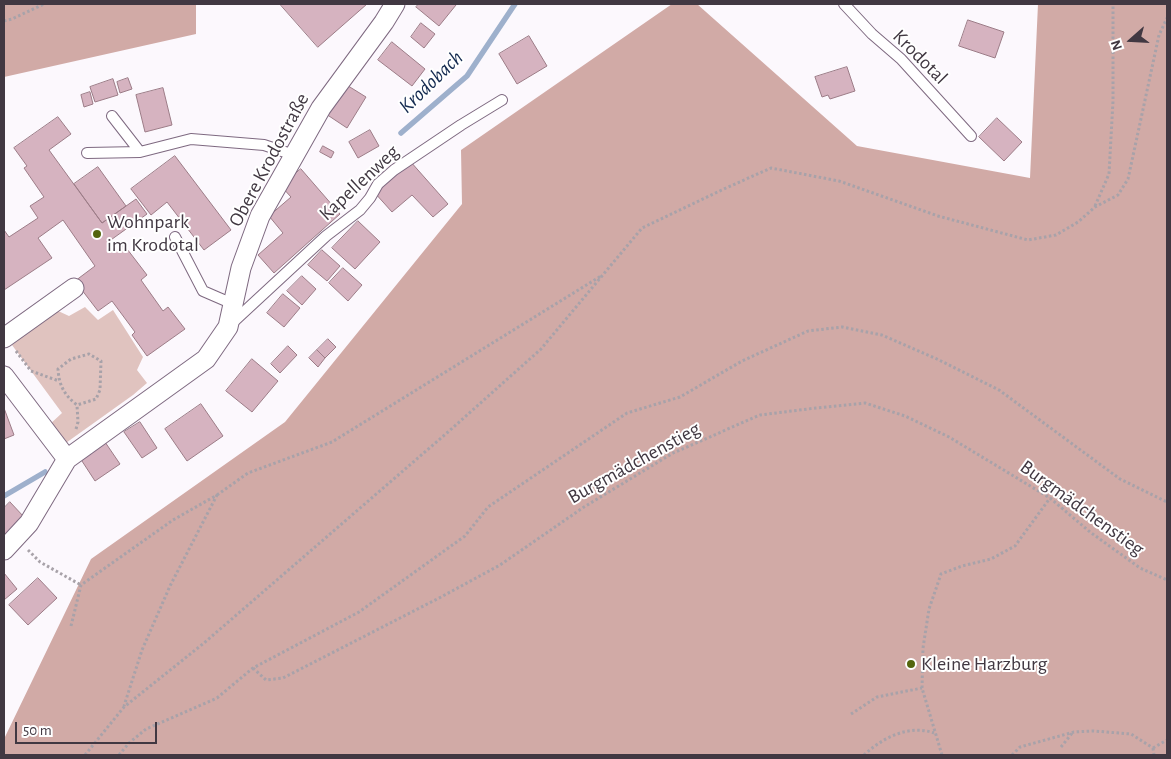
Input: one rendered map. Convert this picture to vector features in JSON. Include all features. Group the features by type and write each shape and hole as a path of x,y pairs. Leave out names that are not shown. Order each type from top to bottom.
{"street":[{"name":"Obere Krodostraße","path":"10,544 29,523 68,459 206,359 228,327 241,268 260,216 321,108 395,4"},
{"path":"5,337 74,288"},
{"path":"4,376 68,459"}],"lane":[{"name":"Krodotal","path":"844,4 872,34 901,59 971,136"},
{"name":"Kapellenweg","path":"228,327 326,236 360,210 378,184 394,170 502,100"},
{"path":"112,116 140,152"},
{"path":"87,153 140,152 191,140 264,145 294,155"},
{"path":"175,237 203,291 233,304"}],"path":[{"path":"4,21 44,4"},
{"path":"1095,207 1109,174 1113,4"},
{"path":"86,755 124,707 211,637 534,355 642,228 771,168 839,181 938,216 1028,240 1056,235 1078,222 1095,207 1118,195 1128,179 1160,35 1167,18"},
{"path":"71,626 81,585 173,520 217,496 248,473 332,442 604,274"},
{"path":"119,755 129,743 146,729 217,698 252,668 359,612 465,536 488,507 627,412 680,397 742,361 808,331 842,327 882,335 937,359 999,390 1120,479 1167,502"},
{"path":"5,337 32,371 59,381 66,396 76,405 96,399 100,390 101,361 89,354 71,359 58,369 59,381"},
{"name":"Burgmädchenstieg","path":"252,668 266,680 283,678 500,565 584,507 673,453 760,414 865,403 905,416 949,437 1050,498 1090,532 1140,568 1167,580"},
{"path":"124,707 142,650 154,622 170,586 217,496"},
{"path":"942,755 934,734 922,688 923,648 929,609 941,574 962,566 990,559 1015,546 1050,498"},
{"path":"10,544 81,585"},
{"path":"851,714 877,697 922,688"},
{"path":"864,755 874,745 896,734 923,730 934,734"},
{"path":"1012,755 1020,747 1074,732 1094,731 1131,734 1153,748 1154,755"},
{"path":"1061,747 1074,732"},
{"path":"1153,748 1167,740"}],"shaded area":[{"path":"4,4 196,4 196,34 4,77"},
{"path":"672,4 697,4 857,146 1030,178 1038,4 1167,4 1167,755 4,755 4,739 91,559 285,422 462,204 461,150"},
{"path":"85,307 98,320 113,310 143,357 137,370 147,383 63,445 49,425 62,413 12,345 56,310 69,316"}],"building":[{"path":"280,4 367,4 318,47"},
{"path":"419,4 456,5 439,26 416,7"},
{"path":"968,20 1004,32 995,58 959,46"},
{"path":"421,23 435,34 424,48 411,37"},
{"path":"529,36 547,66 517,84 499,54"},
{"path":"392,42 425,69 412,86 378,60"},
{"path":"847,67 855,91 830,99 828,95 822,97 815,77"},
{"path":"128,78 132,89 120,93 117,82"},
{"path":"113,79 118,95 95,102 90,87"},
{"path":"345,84 366,97 347,128 326,114"},
{"path":"163,88 172,125 145,132 136,95"},
{"path":"90,92 93,104 84,107 81,95"},
{"name":"Wohnpark im Krodotal","path":"58,117 71,134 49,150 102,223 136,199 147,214 108,242 114,252 124,245 147,275 141,280 163,311 168,307 185,329 147,356 132,335 135,332 112,301 98,311 75,281 95,266 63,220 38,238 52,258 4,290 4,230 9,237 38,218 30,206 44,197 24,168 27,166 14,148"},
{"path":"997,118 1022,142 1004,161 979,137"},
{"path":"370,130 379,146 358,158 349,142"},
{"path":"323,146 334,152 331,158 320,152"},
{"path":"175,156 231,230 204,250 167,202 151,215 131,189"},
{"path":"410,161 448,204 433,217 412,195 392,212 374,192"},
{"path":"98,167 126,206 102,223 74,184"},
{"path":"301,169 340,214 274,273 258,255 283,233 269,216 291,197 281,186"},
{"path":"358,221 380,242 355,269 332,248"},
{"path":"322,250 340,266 327,281 308,265"},
{"path":"343,268 362,285 348,301 329,283"},
{"path":"302,276 316,289 302,305 287,291"},
{"path":"283,294 300,308 284,327 267,313"},
{"path":"328,339 336,347 325,358 317,350"},
{"path":"288,346 297,355 280,373 271,364"},
{"path":"317,350 325,358 318,367 309,358"},
{"path":"252,359 278,381 252,412 226,391"},
{"path":"201,404 223,436 187,461 165,429"},
{"path":"4,408 14,435 4,439"},
{"path":"140,422 157,448 142,458 124,432"},
{"path":"105,442 120,464 95,481 80,458"},
{"path":"10,502 24,517 4,537 4,508"},
{"path":"4,573 17,589 4,600"},
{"path":"38,578 57,598 28,625 9,605"}],"waterway":[{"name":"Krodobach","path":"401,133 467,76 515,4"},
{"name":"Krodobach","path":"4,496 45,472"}],"place":[{"name":"Wohnpark im Krodotal","path":"97,234"},
{"name":"Kleine Harzburg","path":"911,664"}]}
